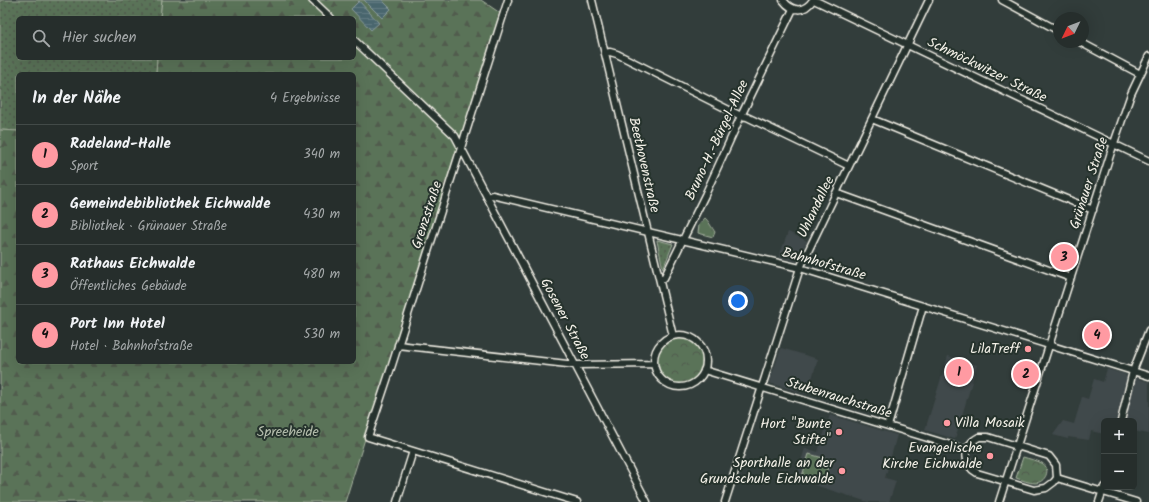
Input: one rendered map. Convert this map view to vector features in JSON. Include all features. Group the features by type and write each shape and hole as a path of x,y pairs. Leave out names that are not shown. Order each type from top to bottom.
{"street":[{"path":"312,0 329,16"},
{"name":"Grenzstraße","path":"413,451 368,437 508,0"},
{"name":"Beethovenstraße","path":"592,0 673,336"},
{"path":"783,0 793,9 804,8 814,0"},
{"name":"Schmöckwitzer Straße","path":"814,0 1149,161"},
{"name":"Uhlandallee","path":"725,502 800,268 929,0"},
{"path":"1002,0 1053,28"},
{"name":"Bruno-H.-Bürgel-Allee","path":"660,279 664,278 705,195 793,9"},
{"name":"Gosener Straße","path":"356,42 450,131 461,146 648,502"},
{"path":"1089,47 1140,74"},
{"path":"605,53 610,52 617,54 742,116 750,118 849,166"},
{"name":"Grünauer Straße","path":"999,502 1048,345 1114,144 1131,94 1149,56"},
{"path":"872,119 1093,210"},
{"path":"836,193 1071,278"},
{"name":"Bahnhofstraße","path":"487,197 492,195 800,268 1149,376"},
{"path":"888,426 923,306"},
{"path":"1122,418 1133,371 1149,330"},
{"path":"673,336 686,336 692,338 700,344 704,351 706,358 702,375 689,386 679,387 670,385 662,380 656,371 654,364 655,352 660,345 668,338 673,336"},
{"path":"398,345 576,365 654,364"},
{"name":"Stubenrauchstraße","path":"704,370 967,450"},
{"path":"982,436 1017,446 1049,456 1056,465 1057,478 1050,486 1042,490 1034,490 1006,482 973,470 967,462 967,450 973,441 982,436"},
{"path":"397,502 413,451 577,502"},
{"path":"1057,478 1101,489"},
{"path":"1099,502 1103,490 1136,502"}],"shaded area":[{"path":"788,232 807,241 797,261 779,257"},
{"path":"781,348 818,359 807,394 769,383"},
{"path":"948,356 977,365 955,439 925,430"},
{"path":"1107,369 1125,374 1127,377 1117,418 1101,418 1101,433 1091,431 1089,440 1068,437 1068,439 1053,435 1063,421 1074,424 1082,397 1088,399 1094,379 1103,382"},
{"path":"1136,378 1149,382 1149,434 1137,432 1137,418 1126,418"},
{"path":"830,415 897,435 885,478 896,481 889,502 868,502 796,479 805,448 818,452"}],"green space":[{"path":"0,0 162,0 160,16 16,16 16,60 157,60 156,72 16,72 16,131 0,130"},
{"name":"Spreeheide","path":"162,0 481,0 500,13 345,502 0,502 0,130 16,131 16,364 356,364 356,72 156,72 157,60 356,60 356,16 160,16"},
{"path":"705,218 715,232 713,237 698,233 699,225"},
{"path":"657,241 673,244 663,269"},
{"path":"685,338 697,344 702,352 702,370 697,378 689,383 675,384 663,378 658,370 657,356 663,344 671,339"},
{"path":"809,454 830,460 823,483 802,476"},
{"path":"1023,457 1040,462 1045,466 1047,472 1042,481 1033,483 1016,478"}],"water":[{"path":"364,0 382,0 391,9 382,18"},
{"path":"359,1 379,23 371,30 351,9"}],"place":[{"name":"Rathaus Eichwalde","path":"1064,257"},
{"name":"Port Inn Hotel","path":"1097,335"},
{"name":"LilaTreff","path":"1028,349"},
{"name":"Radeland-Halle","path":"959,372"},
{"name":"Gemeindebibliothek Eichwalde","path":"1026,374"},
{"name":"Villa Mosaik","path":"947,423"},
{"name":"Hort \"Bunte Stifte\"","path":"839,432"},
{"name":"Evangelische Kirche Eichwalde","path":"990,456"},
{"name":"Sporthalle an der Grundschule Eichwalde","path":"842,471"}]}
